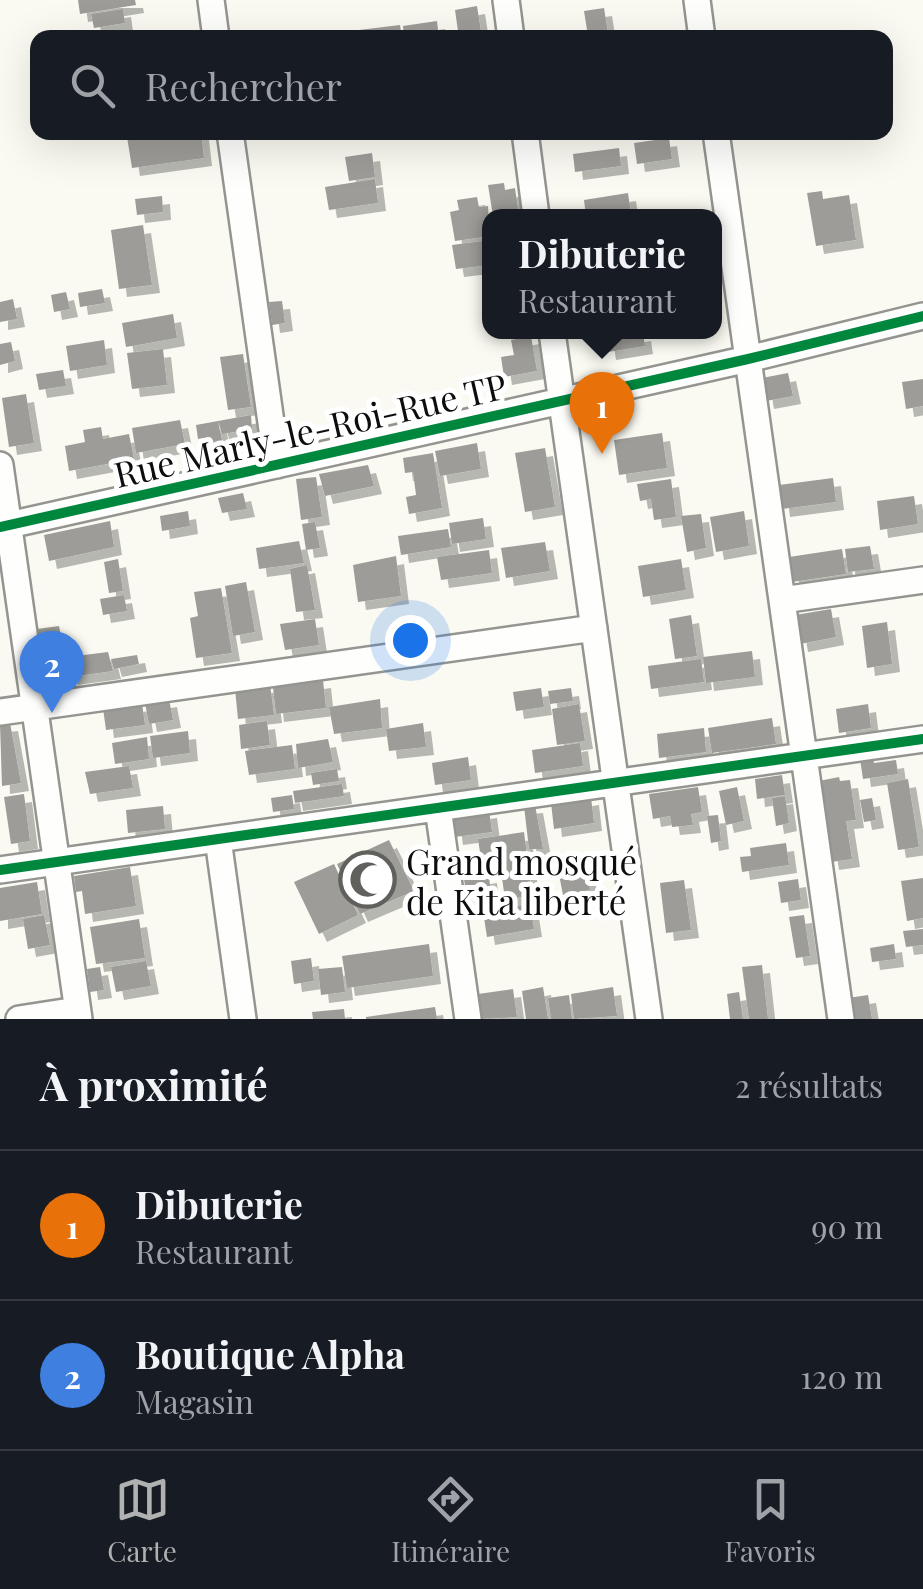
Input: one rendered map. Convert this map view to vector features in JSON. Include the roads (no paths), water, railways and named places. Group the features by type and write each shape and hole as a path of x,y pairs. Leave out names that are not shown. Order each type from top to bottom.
{"street":[{"path":"210,0 215,30"},
{"path":"506,0 510,30"},
{"path":"697,0 701,30"},
{"path":"231,140 277,465"},
{"path":"526,140 535,209"},
{"path":"717,140 841,1019"},
{"name":"Rue Marly-le-Roi-Rue TP","path":"4,526 923,316"},
{"path":"553,339 649,1019"},
{"path":"0,465 4,526 78,1014 18,1019"},
{"path":"782,600 923,580"},
{"path":"0,712 594,628"},
{"path":"0,870 923,739"},
{"path":"438,808 468,1019"},
{"path":"218,839 244,1019"}],"place":[{"name":"Dibuterie","path":"602,454"},
{"name":"Boutique Alpha","path":"52,713"},
{"name":"Grand mosqué de Kita liberté","path":"367,880"}]}
